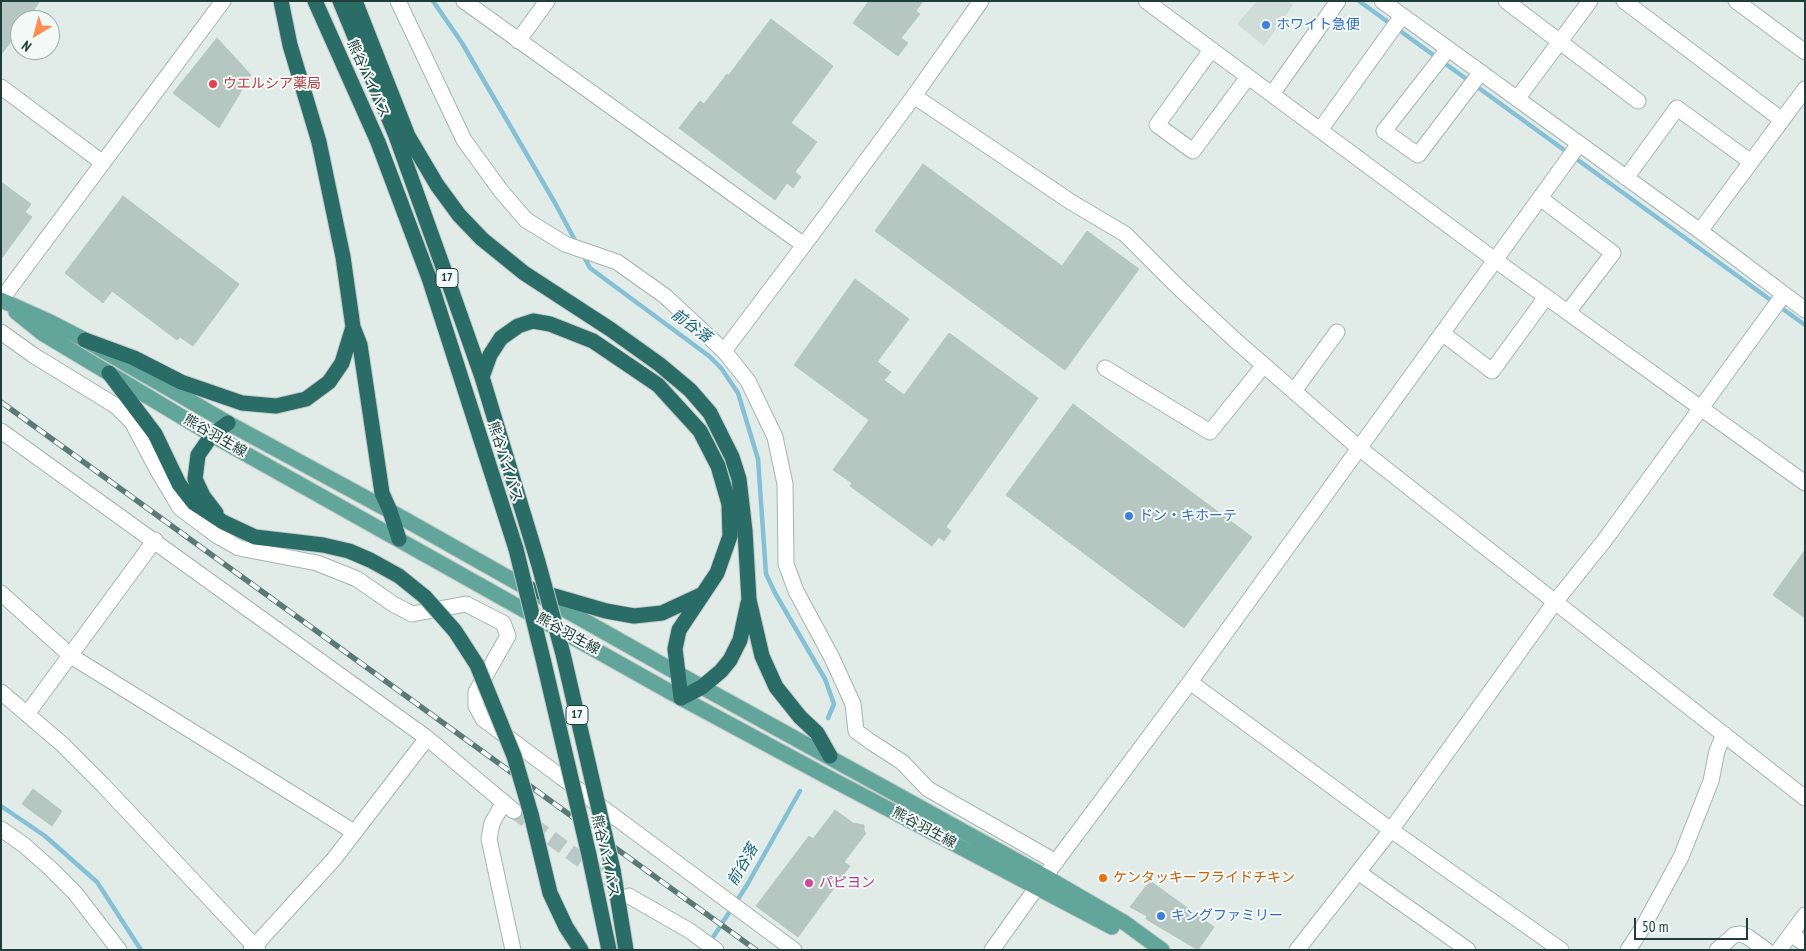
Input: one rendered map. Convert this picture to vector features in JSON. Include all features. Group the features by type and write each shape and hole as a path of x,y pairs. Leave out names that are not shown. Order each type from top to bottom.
{"highway":[{"path":"281,1 290,45 319,142 343,257 353,327 360,345 382,493 399,539"},
{"name":"熊谷バイパス","path":"315,1 378,142 429,278 516,549 589,855 609,950"},
{"name":"熊谷バイパス","path":"340,1 396,136 482,377 538,562 563,654 613,870 626,950"},
{"path":"355,1 408,136 437,184 459,215 482,239 524,273 610,329 658,364 690,390 710,413 732,457 739,479 746,531 748,600 762,656 776,687 800,717 817,734 830,756"},
{"path":"482,377 490,355 502,338 518,326 534,321 550,324 593,341 658,385 700,431 718,466 729,504 730,536 717,573 679,630 675,649 682,698 702,687 721,671 730,660 740,640 748,600"},
{"path":"85,340 134,358 181,382 242,403 276,406 306,399 329,382 342,363 353,327"},
{"path":"109,373 155,434 179,484 194,503 223,522 255,537 323,544 349,551 370,560 399,576 425,597 455,631 477,665 514,756 531,814 550,893 566,927 581,950"},
{"path":"223,522 203,496 195,479 198,455 212,435 228,423"},
{"path":"530,589 606,612 634,616 662,613 703,594"}],"main road":[{"name":"熊谷羽生線","path":"1041,882 682,698 212,435 42,333 1,300 85,340 228,423 390,511 702,687 830,756 1041,882 1122,932 1156,946"}],"street":[{"path":"1,300 223,1"},
{"path":"398,1 464,140 501,192 526,220 565,244 617,262 666,296 724,351 748,381 775,437 785,484 786,564 796,591 832,658 853,704 856,731 902,762 928,789 1056,862"},
{"path":"464,1 804,245"},
{"path":"518,41 547,1"},
{"path":"724,351 914,96 981,1"},
{"path":"1146,1 1495,260 1805,484"},
{"path":"1272,94 1338,1"},
{"path":"1382,1 1700,231 1805,310"},
{"path":"1506,1 1638,101"},
{"path":"1518,99 1590,1"},
{"path":"1624,1 1782,120"},
{"path":"1736,1 1805,52"},
{"path":"1320,130 1402,16"},
{"path":"1448,49 1384,131 1418,155 1481,72"},
{"path":"1211,50 1157,125 1192,151 1248,77"},
{"path":"1,87 103,163"},
{"path":"1700,231 1805,89"},
{"path":"914,96 1071,202 1125,234 1178,287 1359,448 1805,798"},
{"path":"1626,178 1677,108 1751,162"},
{"path":"992,950 1190,682 1579,144"},
{"path":"1540,198 1613,253 1568,312"},
{"path":"1297,950 1391,830 1555,602 1604,541 1784,294"},
{"path":"1442,333 1492,371 1546,297"},
{"path":"1,332 33,355 116,406 132,422 180,508 216,535 239,548 317,563 357,579 393,604 412,614 466,604 503,623 508,636 476,692 476,706 484,719 794,950"},
{"path":"1294,391 1337,332"},
{"path":"1105,368 1210,432 1264,365"},
{"path":"1,431 155,540 427,738 509,806 492,823 489,839 514,950"},
{"path":"27,714 155,540"},
{"path":"1,593 71,656 354,832"},
{"path":"1190,682 1391,830 1562,950"},
{"path":"1,692 62,744 254,949 334,859 427,738"},
{"path":"1628,950 1643,927 1681,857 1711,781 1717,751 1724,734"},
{"path":"1,829 24,845 75,893 119,950"},
{"path":"1358,872 1468,950"},
{"path":"629,896 690,931 716,950"},
{"path":"1779,950 1805,915"},
{"path":"1717,950 1734,935 1741,934 1747,944 1766,950"},
{"path":"1791,934 1805,944"}],"shaded area":[{"path":"1257,1 1287,1 1293,5 1264,46 1237,24"}],"building":[{"path":"1,1 40,1 34,10 10,10 10,43 1,55"},
{"path":"869,1 923,1 916,11 920,14 901,38 908,43 898,56 853,23"},
{"path":"771,19 833,66 791,123 817,142 795,172 801,177 793,188 787,183 775,200 679,128 700,101 704,104 727,74 728,76"},
{"name":"ウエルシア薬局","path":"217,38 251,75 219,128 173,93"},
{"path":"923,164 1062,266 1087,231 1139,269 1065,370 875,231"},
{"path":"1,182 31,204 25,212 32,217 1,259"},
{"path":"123,196 239,284 193,346 180,337 177,340 112,291 103,303 65,273"},
{"path":"855,279 909,319 877,362 891,372 884,380 904,395 949,333 1038,398 946,527 951,531 944,541 939,537 932,546 850,486 852,483 833,470 869,420 794,365"},
{"name":"ドン・キホーテ","path":"1073,404 1252,537 1184,628 1006,495"},
{"path":"1805,550 1805,618 1773,595"},
{"path":"33,789 62,811 52,826 22,804"},
{"path":"835,810 853,823 864,825 866,833 844,862 850,866 798,937 756,906 809,836 813,839"},
{"path":"1150,881 1214,927 1198,950 1146,919 1147,916 1130,907"}],"waterway":[{"name":"前谷落","path":"433,1 462,43 577,244"},
{"path":"1359,1 1805,325"},
{"name":"前谷落","path":"583,255 590,268 709,356 721,368 738,393 758,459 766,574 825,679 834,704 828,718"},
{"name":"前谷落","path":"710,942 747,885 800,791"},
{"path":"1,806 45,836 97,882 141,950"}],"tunnel":[{"path":"514,811 622,890"}],"railway":[{"path":"1,402 756,950"}],"place":[{"name":"ホワイト急便","path":"1266,25"},
{"name":"ウエルシア薬局","path":"213,84"},
{"name":"ドン・キホーテ","path":"1129,516"},
{"name":"ケンタッキーフライドチキン","path":"1103,878"},
{"name":"パピヨン","path":"809,883"},
{"name":"キングファミリー","path":"1161,916"}]}
